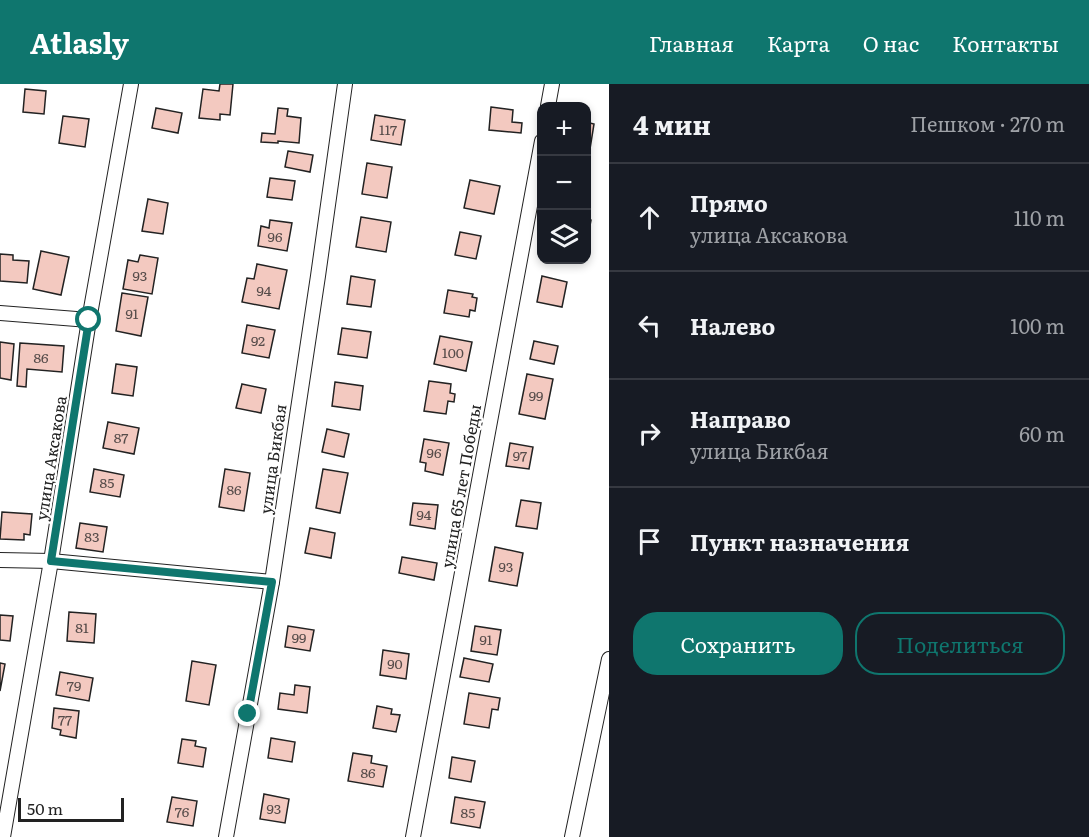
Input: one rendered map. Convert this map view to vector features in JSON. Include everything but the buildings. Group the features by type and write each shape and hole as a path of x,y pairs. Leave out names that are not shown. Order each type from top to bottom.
{"street":[{"name":"улица Аксакова","path":"3,837 51,561 89,320 131,84"},
{"name":"улица Бикбая","path":"226,837 272,582 345,84"},
{"path":"549,102 552,84"},
{"name":"улица 65 лет Победы","path":"413,837 539,156"},
{"path":"0,313 89,320"},
{"path":"0,560 51,561 272,582"},
{"path":"572,837 609,659"}],"route":[{"path":"89,320 51,561 272,582 248,714"}]}
